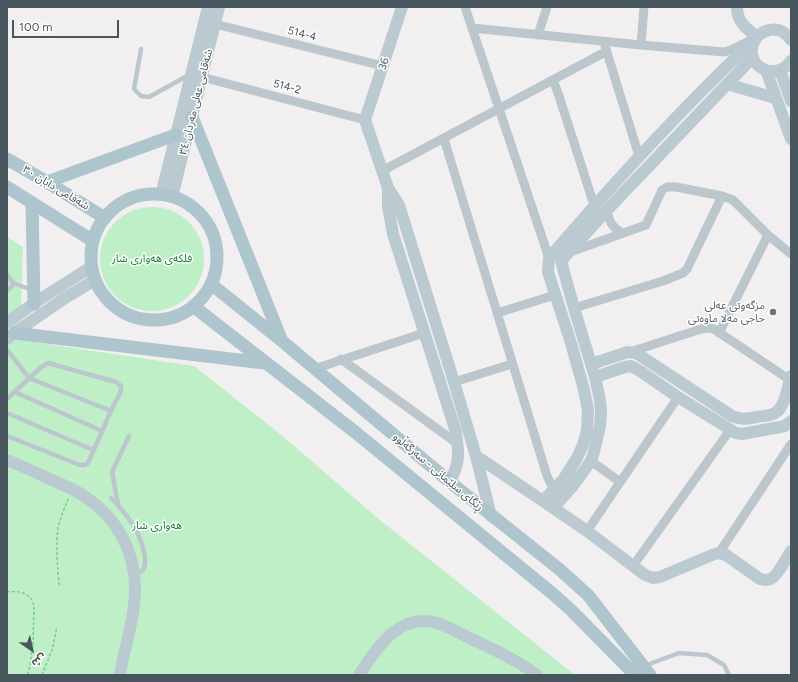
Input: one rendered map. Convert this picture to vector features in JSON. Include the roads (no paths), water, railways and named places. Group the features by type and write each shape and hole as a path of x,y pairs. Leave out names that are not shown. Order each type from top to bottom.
{"main road":[{"path":"192,117 282,341"},
{"path":"48,182 175,135"},
{"name":"شەقامی دابان ٣٠","path":"7,159 48,182 105,218"},
{"path":"7,187 93,241"},
{"path":"150,194 166,196 182,201 199,214 206,222 216,247 216,263 211,284 203,296 193,306 176,316 167,319 147,320 124,313 104,297 95,280 90,258 93,241 100,225 112,210 130,199 140,196 150,194"},
{"path":"32,204 34,290 38,309"},
{"name":"ڕێگای سلێمانی - سەرگەڵوو","path":"211,284 282,341 491,516 559,569 588,595 642,672"},
{"name":"ڕێگای سلێمانی - سەرگەڵوو","path":"193,306 355,432 571,610 642,672"},
{"path":"9,331 266,363"},
{"path":"571,610 588,595"}],"street":[{"name":"شەقامی عەلی مەردان ٣٤","path":"166,196 192,117 196,75 208,7"},
{"name":"شەقامی عەلی مەردان ٣٤","path":"166,196 175,135 215,24 219,7"},
{"name":"36","path":"365,120 383,66 399,7"},
{"path":"465,7 548,258 548,272 579,370 588,410 587,430 583,445 553,508"},
{"path":"538,35 547,7"},
{"path":"641,45 644,7"},
{"path":"737,7 737,13 740,20 757,37"},
{"name":"514-4","path":"215,24 383,66"},
{"path":"472,28 724,52 757,37"},
{"path":"548,258 639,156 726,66 757,37 766,30 771,29 782,31 787,34 791,40"},
{"path":"757,37 754,41 752,52 758,65 770,72 785,70"},
{"path":"604,41 639,156"},
{"path":"382,171 607,51"},
{"path":"543,501 572,487 591,461 600,426 600,375 574,308 561,261 607,210 753,57"},
{"path":"791,61 785,68 791,101"},
{"path":"766,70 791,139"},
{"name":"514-2","path":"196,75 365,120"},
{"path":"553,80 560,96 594,205"},
{"path":"727,84 775,98"},
{"path":"365,120 388,188 399,205 476,456 491,516"},
{"path":"444,138 547,476 559,494"},
{"path":"548,258 570,252 646,225 662,190 668,187 676,187 722,196 733,200 768,235 791,254"},
{"path":"388,188 388,206 393,234 456,432 458,461 450,482"},
{"path":"574,308 663,281 683,273 687,269 722,196"},
{"path":"607,210 613,227 622,233"},
{"path":"719,333 768,235"},
{"path":"9,331 91,267"},
{"path":"38,309 65,298 95,280"},
{"path":"497,313 555,295"},
{"path":"596,363 628,352 701,328 708,328 714,329 790,378 780,410 769,415 742,419 732,416 642,356 636,353 628,352"},
{"path":"314,368 424,333"},
{"path":"341,359 458,444"},
{"path":"454,382 512,364"},
{"path":"600,375 631,366 736,433 742,434 780,427 790,423"},
{"path":"587,532 678,397"},
{"path":"634,566 730,430"},
{"path":"719,553 791,444"},
{"path":"476,456 553,508 648,577 656,578 719,553 726,555 760,578 768,580 774,577 791,551"},
{"path":"7,460 72,489 90,500 113,522 122,536 131,556 135,573 135,601 120,675"},
{"path":"591,461 620,482"},
{"path":"359,675 378,648 400,627 410,623 423,621 437,624 455,631 519,663 537,675"}],"lane":[{"path":"141,49 134,89 141,96 149,98 196,75"},
{"path":"7,274 13,282 34,290"},
{"path":"7,291 12,286 13,282"},
{"path":"7,350 29,378 111,411"},
{"path":"7,399 40,368 48,363 116,382 121,386 121,391 88,463 84,465 80,465 7,436"},
{"path":"15,392 102,431"},
{"path":"7,413 93,450"},
{"path":"118,505 112,472 129,436"},
{"path":"111,498 125,513 135,528 144,552 144,568 140,572 135,573"},
{"path":"642,672 679,653 707,655 724,665 729,675"}],"place":[{"name":"مزگەوتی عەلی حاجی مەلا ماوەتی","path":"773,312"}],"park label":[{"name":"فلکەی هەواری شار","path":"152,259"},
{"name":"هەواری شار","path":"157,526"}]}
